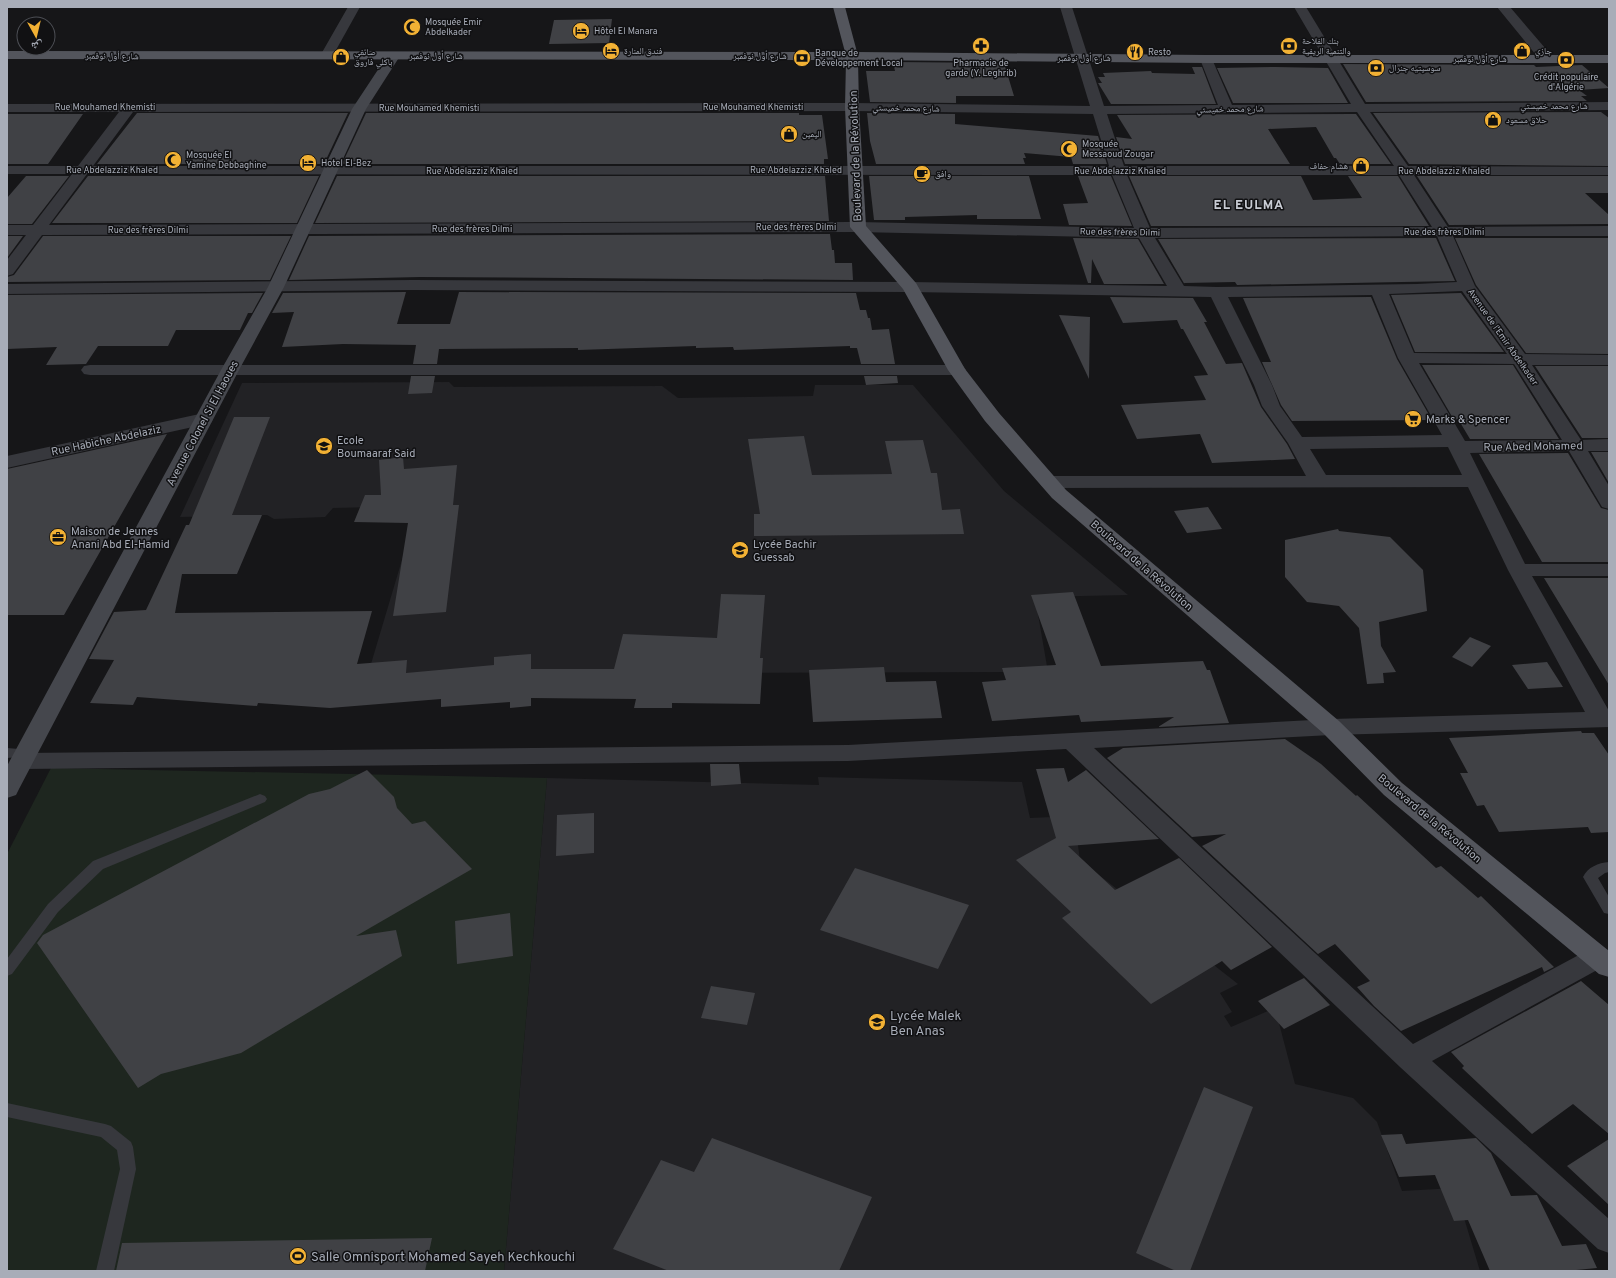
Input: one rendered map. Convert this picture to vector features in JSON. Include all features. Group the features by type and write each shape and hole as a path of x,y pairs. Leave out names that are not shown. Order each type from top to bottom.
{"main road":[{"name":"Boulevard de la Révolution","path":"839,7 852,56 854,170 858,227 910,286 957,370 992,417 1060,494 1331,727 1393,789 1605,960"},
{"name":"شارع أول نوفمبر","path":"7,55 1609,59"},
{"name":"Avenue Colonel Si El Haoues","path":"7,789 18,755 276,287 332,171 344,138 359,109 394,56"}],"street":[{"path":"326,56 354,7"},
{"path":"1066,7 1118,171 1144,233 1178,290"},
{"name":"Avenue de l'Emir Abdelkader","path":"1300,7 1360,107 1404,171 1443,232 1467,286 1520,360 1575,445 1609,503"},
{"path":"1503,7 1546,58"},
{"path":"1206,59 1227,109"},
{"name":"شارع محمد خميستي","path":"852,107 1099,110 1609,106"},
{"path":"7,271 130,107"},
{"name":"Rue Mouhamed Khemisti","path":"7,108 130,107 359,109 852,107"},
{"name":"Rue Abdelazziz Khaled","path":"7,170 1609,171"},
{"name":"Rue des frères Dilmi","path":"7,230 858,227 1144,233 1609,231"},
{"path":"7,288 412,285 910,286 1178,290 1217,292 1417,289 1467,286"},
{"path":"18,755 848,753 1331,727 1605,720 1518,570 1457,444 1407,358 1378,289"},
{"path":"1217,292 1263,385 1270,406 1297,443 1319,481"},
{"path":"1407,358 1609,360"},
{"path":"90,370 957,370"},
{"name":"Rue Habiche Abdelaziz","path":"7,462 204,419"},
{"name":"Rue Abed Mohamed","path":"1297,443 1609,445"},
{"path":"1049,482 1475,481"},
{"path":"1518,570 1609,570"},
{"path":"1071,740 1410,1059 1609,1239"},
{"path":"1410,1059 1605,960"}],"lane":[{"path":"7,970 54,908 98,865 260,799"},
{"path":"1609,866 1601,868 1590,877 1609,908"},
{"path":"7,1110 105,1131 125,1147 128,1169 105,1271"}],"shaded area":[{"name":"Lycée Bachir Guessab","path":"449,382 454,387 662,386 678,398 813,396 815,385 913,385 1004,491 1128,595 1035,597 1048,672 368,674 418,506 333,508 325,517 274,519 267,515 180,517 242,383"},
{"path":"51,768 547,778 504,1271 7,1271 7,854"},
{"name":"Lycée Malek Ben Anas","path":"818,777 1022,782 1030,818 1074,816 1080,860 1238,984 1220,993 1232,1012 1224,1016 1231,1027 1275,1008 1295,1084 1353,1098 1377,1122 1402,1191 1455,1188 1480,1271 504,1271 547,778 819,785"}],"building":[{"name":"Hôtel El Manara","path":"612,19 609,43 549,44 554,20"},
{"path":"893,62 1004,63 1014,96 956,96 956,103 870,102 866,71 895,71"},
{"path":"1343,64 1534,65 1536,67 1582,65 1609,88 1579,90 1587,96 1581,96 1587,101 1366,102"},
{"path":"1192,67 1202,67 1216,104 1111,104 1098,83 1102,83 1098,77 1105,77 1103,73 1151,71 1152,73 1195,74"},
{"path":"1217,68 1328,68 1348,103 1233,103"},
{"path":"1601,112 1609,118 1609,166 1409,164 1373,113"},
{"path":"137,113 348,113 324,164 97,164"},
{"path":"366,113 799,113 799,115 822,115 828,159 824,159 824,164 342,164"},
{"path":"867,113 955,114 955,124 1098,136 1107,164 1073,164 1071,157 1024,153 1026,158 1023,158 1025,164 876,164 870,141"},
{"path":"7,114 83,114 48,164 7,164"},
{"path":"1356,114 1391,164 1340,164 1336,158 1334,158 1316,127 1268,129 1290,164 1125,164 1116,137 1132,139 1117,115"},
{"path":"26,176 69,176 32,224 7,224 7,198"},
{"path":"88,176 319,176 297,223 52,223"},
{"path":"337,176 825,176 829,221 315,223"},
{"path":"869,176 1029,176 1041,219 977,219 977,215 905,217 905,220 874,220"},
{"path":"1078,176 1111,176 1132,226 1069,225 1063,204 1088,203"},
{"path":"1129,176 1301,176 1313,200 1362,198 1348,176 1398,176 1429,226 1151,226"},
{"path":"1417,176 1609,176 1609,193 1585,193 1609,215 1609,224 1449,225"},
{"path":"830,234 832,250 834,250 835,263 852,263 853,280 420,277 289,280 309,236"},
{"path":"7,236 23,236 7,258"},
{"path":"43,236 291,236 270,280 7,282 7,277 14,275"},
{"path":"1073,238 1138,239 1164,284 1104,284 1092,259 1091,283 1088,283"},
{"path":"1436,238 1455,281 1237,285 1235,282 1184,283 1185,285 1158,239"},
{"path":"1455,238 1609,238 1609,354 1526,353 1476,285"},
{"path":"406,292 397,324 450,324 459,292 856,293 860,310 866,310 868,318 870,318 872,330 889,329 895,364 861,364 857,348 850,348 850,346 734,350 733,347 696,348 696,346 578,350 578,348 439,349 437,364 413,364 416,345 343,344 282,347 294,312 272,313 283,293"},
{"path":"263,293 252,313 248,313 240,330 176,330 168,346 98,346 86,364 46,365 57,347 7,349 7,295"},
{"path":"1461,293 1504,352 1415,352 1391,295"},
{"path":"1110,297 1193,298 1207,322 1204,322 1226,364 1242,363 1261,407 1287,444 1295,459 1212,463 1200,434 1137,439 1121,405 1206,400 1194,376 1208,375 1177,320 1123,323"},
{"path":"1371,297 1397,359 1432,420 1292,421 1281,405 1262,362 1271,362 1243,298"},
{"path":"1059,315 1090,317 1089,379"},
{"path":"1422,365 1513,365 1559,439 1470,439 1458,419 1454,420"},
{"path":"1535,366 1609,366 1609,438 1582,438"},
{"path":"411,376 435,376 432,393 408,394"},
{"path":"864,376 897,376 898,383 866,385"},
{"path":"234,417 270,417 232,515 262,515 237,574 182,574 175,613 372,611 357,664 407,660 406,673 494,665 494,657 531,654 531,669 614,669 623,634 717,638 721,594 765,595 760,658 763,658 760,704 672,703 672,708 634,708 636,699 531,698 531,706 510,708 510,702 441,707 441,699 330,708 258,703 257,706 137,697 133,705 90,703 114,660 89,659 114,612 146,610 186,525 189,525"},
{"name":"Maison de Jeunes Anani Abd El-Hamid","path":"167,434 64,615 7,615 7,469"},
{"path":"804,436 812,475 892,474 885,441 923,440 931,473 937,473 942,510 960,509 964,534 754,536 754,514 760,514 748,439"},
{"path":"1591,452 1609,452 1609,483"},
{"path":"1568,453 1601,508 1609,510 1609,562 1542,562 1479,454"},
{"path":"403,457 404,469 457,465 453,505 459,505 446,612 393,616 408,523 354,522 365,495 381,495 379,460"},
{"path":"1208,507 1222,529 1187,533 1174,511"},
{"path":"1338,529 1339,531 1390,537 1423,570 1427,611 1379,622 1381,646 1396,672 1383,673 1384,683 1367,684 1359,628 1339,606 1307,602 1285,577 1285,540"},
{"path":"1544,578 1609,578 1609,685"},
{"path":"1073,592 1101,666 1203,661 1207,670 1210,670 1229,723 1158,727 1174,717 1081,722 1079,715 992,721 982,682 1006,680 1002,668 1056,665 1031,595"},
{"path":"1470,637 1491,646 1472,667 1452,657"},
{"path":"1547,662 1563,687 1528,689 1512,665"},
{"path":"884,667 886,682 936,681 942,718 813,722 809,670"},
{"path":"1581,731 1582,733 1594,733 1609,755 1609,832 1591,833 1588,827 1499,832 1484,805 1477,806 1460,773 1468,773 1449,738"},
{"path":"1285,739 1321,764 1436,868 1441,866 1478,898 1481,896 1554,967 1544,972 1542,967 1401,1031 1374,1006 1357,987 1370,981 1335,944 1318,954 1202,846 1226,834 1192,837 1107,758 1123,748"},
{"path":"710,764 739,764 741,784 711,786"},
{"path":"1064,768 1068,782 1086,770 1159,839 1068,846 1115,890 1179,858 1272,947 1231,970 1222,961 1151,1004 1062,918 1071,912 1016,860 1056,838 1036,769"},
{"path":"367,770 394,797 397,808 412,824 425,821 472,869 356,936 396,930 402,956 241,1053 161,1074 138,1088 37,943 43,935 309,794 330,789"},
{"path":"594,813 594,853 556,856 557,815"},
{"path":"855,868 969,905 938,969 820,930"},
{"path":"510,913 513,956 457,964 455,921"},
{"path":"1304,978 1330,1005 1284,1029 1258,1001"},
{"path":"1581,981 1609,1005 1609,1134 1573,1104 1532,1134 1462,1068 1464,1066 1451,1052"},
{"path":"711,986 755,993 747,1025 701,1018"},
{"path":"1204,1087 1253,1107 1190,1271 1176,1271 1136,1253"},
{"path":"1402,1134 1406,1144 1476,1138 1491,1153 1511,1196 1537,1195 1562,1246 1586,1244 1597,1268 1566,1271 1490,1271 1468,1220 1454,1221 1435,1175 1399,1177 1381,1135"},
{"path":"712,1138 872,1197 839,1271 669,1271 613,1249 661,1160 694,1172"},
{"path":"1609,1139 1609,1205 1567,1166"},
{"name":"Salle Omnisport Mohamed Sayeh Kechkouchi","path":"432,1238 425,1271 116,1271 122,1243"}],"place":[{"name":"Mosquée Emir Abdelkader","path":"412,27"},
{"name":"Hôtel El Manara","path":"581,31"},
{"name":"Pharmacie de garde (Y. Leghrib)","path":"981,46"},
{"name":"بنك الفلاحة والتنمية الريفية","path":"1289,46"},
{"name":"فندق المنارة","path":"611,51"},
{"name":"جازي","path":"1522,51"},
{"name":"Resto","path":"1135,52"},
{"name":"صائغي باكلي فاروق","path":"341,57"},
{"name":"Banque de Développement Local","path":"802,58"},
{"name":"Crédit populaire d'Algérie","path":"1566,60"},
{"name":"سوسيتيه جنرال","path":"1376,68"},
{"name":"حلاق مسعود","path":"1493,120"},
{"name":"اليمين","path":"789,134"},
{"name":"Mosquée Messaoud Zougar","path":"1069,149"},
{"name":"Mosquée El Yamine Debbaghine","path":"173,160"},
{"name":"Hotel El-Bez","path":"308,163"},
{"name":"هشام حفاف","path":"1361,166"},
{"name":"وافق","path":"922,174"},
{"name":"Marks & Spencer","path":"1413,419"},
{"name":"Ecole Boumaaraf Said","path":"324,446"},
{"name":"Maison de Jeunes Anani Abd El-Hamid","path":"58,537"},
{"name":"Lycée Bachir Guessab","path":"740,550"},
{"name":"Lycée Malek Ben Anas","path":"877,1022"},
{"name":"Salle Omnisport Mohamed Sayeh Kechkouchi","path":"298,1256"}],"district":[{"name":"EL EULMA","path":"1249,204"}]}
